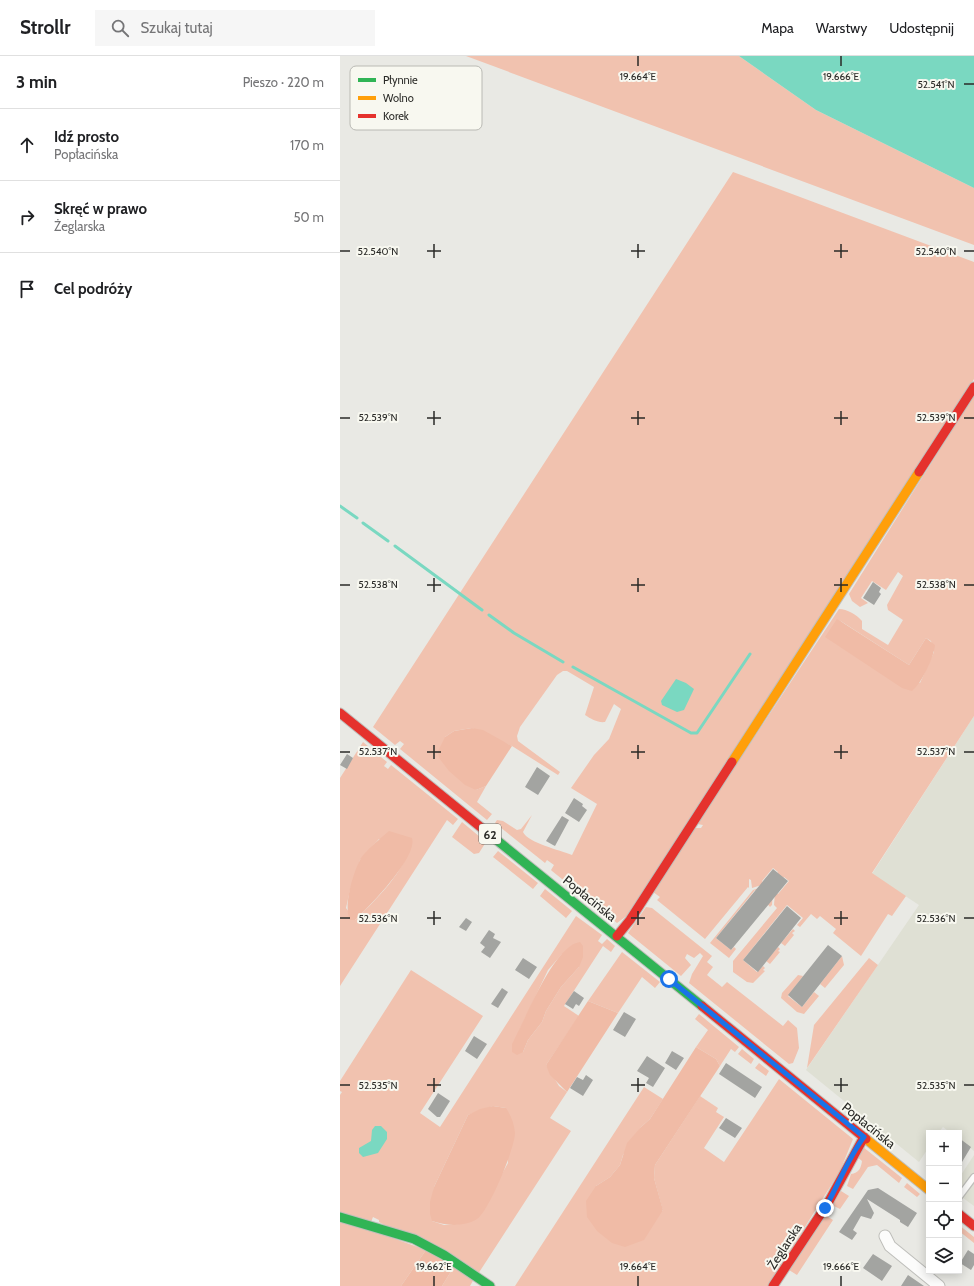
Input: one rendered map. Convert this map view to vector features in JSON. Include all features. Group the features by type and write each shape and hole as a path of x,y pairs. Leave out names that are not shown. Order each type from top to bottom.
{"street":[{"path":"617,936 630,920 974,387"},
{"name":"Popłacińska","path":"340,713 926,1188"},
{"name":"Żeglarska","path":"773,1286 825,1208 841,1179 853,1152 864,1137"},
{"path":"340,1216 414,1239 444,1255 490,1286"},
{"path":"962,1216 974,1226"},
{"path":"885,1236 886,1241 890,1246 939,1286"}],"lane":[{"path":"962,1193 974,1177"}],"shaded area":[{"path":"466,56 739,56 816,110 974,188 974,245"},
{"path":"739,56 974,56 974,188 816,110"},
{"path":"733,172 974,262 974,379 628,915 617,923 552,871 551,870 554,865 547,860 545,863 495,823 497,820 503,821 517,830 521,829 532,815 523,832 526,836 531,840 545,846 572,855 597,804 571,788 594,755 609,739 621,709 614,704 605,722 597,721 585,715 594,687 567,671 563,671 557,675 520,727 517,736 518,741 560,772 558,775 512,746 472,728 454,731 445,737 476,790 486,786 477,802 492,814 487,820 400,749 404,744 400,741 395,745 373,727"},
{"path":"974,395 974,716 872,873 906,896 892,916 888,914 861,956 833,933 836,929 820,916 817,919 811,914 800,927 797,925 803,918 787,905 743,960 757,972 763,966 765,968 763,970 765,971 753,983 747,982 733,972 733,961 777,908 774,905 775,892 778,894 789,881 784,877 773,890 772,905 770,907 755,890 716,938 731,950 734,947 736,949 729,958 710,943 753,890 768,885 778,872 773,868 762,881 765,884 752,888 751,880 749,879 749,888 748,887 705,939 657,900 660,897 653,892 695,828 701,828 703,825 697,824 839,609 852,613 862,621 862,629 888,645 903,620 888,610 887,605 903,576 898,572 886,590 872,581 861,598 868,603 860,607 852,601 849,594","holes":["839,620 909,665 926,638 931,641 934,652 920,683"]},
{"path":"837,619 909,665 926,638 935,645 927,670 916,687 912,691 902,688 825,637"},
{"path":"676,679 686,683 694,689 684,710 677,712 662,705 661,701"},
{"path":"974,716 974,1151 962,1141 962,1130 947,1130 943,1127 940,1130 926,1130 926,1152 919,1162 806,1070 919,905 872,874"},
{"path":"472,728 483,730 512,746 486,786 476,790 465,785 449,771 439,758 438,751 445,737 454,731"},
{"path":"363,742 387,762 384,766 388,769 391,765 458,819 453,825 447,820 340,986 340,778","holes":["379,839 409,851 393,879 378,897 355,920 346,908 360,860"]},
{"path":"462,822 486,842 479,853 474,854 452,837"},
{"path":"389,831 412,838 412,846 408,857 391,881 371,904 355,920 350,920 348,914 348,899 357,866 365,853"},
{"path":"498,851 538,883 533,889 493,857"},
{"path":"545,889 572,911 566,918 540,896"},
{"path":"646,907 652,908 712,956 707,962 713,967 707,975 722,987 727,982 783,1026 788,1020 797,1028 799,1048 793,1063 789,1064 689,983 692,974 703,956 700,953 694,958 687,954 685,958 691,965 681,976 628,933"},
{"path":"576,916 602,935 598,941 602,944 607,939 615,946 611,952 603,946 564,1006 579,1016 546,1065 559,1086 567,1092 550,1118 571,1131 478,1274 379,1222 379,1220 373,1217 371,1222 340,1213 340,1095 342,1092 340,1091 340,1081 411,970 483,1016 420,1113 440,1127","holes":["562,954 579,967 561,987 546,1011 542,1022 528,1040 523,1052 519,1031 548,970","493,1106 506,1108 508,1163 498,1181 460,1224 444,1225 432,1221 434,1187 468,1115"]},
{"path":"793,929 795,931 792,933 794,935 785,946 781,943"},
{"path":"580,942 583,946 583,957 579,967 561,987 546,1011 542,1022 528,1040 523,1052 517,1055 512,1052 512,1044 541,985 550,969 560,956 570,946"},
{"path":"778,947 780,949 778,951 780,952 770,964 766,961"},
{"path":"622,952 660,982 655,988 642,977 618,1013 588,1001"},
{"path":"842,956 844,965 825,988 820,984"},
{"path":"869,958 878,965 807,1068 814,1025"},
{"path":"798,975 803,976 788,996 802,1007 814,992 819,996 804,1014 797,1012 781,998 782,993"},
{"path":"588,1001 618,1013 567,1092 550,1075 546,1065"},
{"path":"699,1014 739,1047 735,1052 731,1049 720,1066 716,1059 696,1047 708,1030 695,1019"},
{"path":"696,1047 716,1059 720,1066 655,1165 654,1178 663,1210 644,1240 625,1247 612,1243 597,1231 587,1217 586,1201 596,1186 610,1177 620,1165 627,1143 650,1119"},
{"path":"742,1049 754,1059 751,1064 738,1054"},
{"path":"759,1063 769,1071 766,1076 755,1068"},
{"path":"779,1079 853,1139 840,1171 768,1286 515,1286 644,1087 663,1099 650,1119 641,1127 623,1155 620,1165 610,1177 596,1186 663,1211 654,1178 655,1165 700,1096 718,1108 716,1112 724,1117 704,1148 724,1162"},
{"path":"493,1106 506,1108 512,1120 515,1133 511,1152 488,1204 482,1214 472,1222 449,1225 432,1221 430,1214 430,1202 434,1187 468,1115 480,1109"},
{"path":"375,1126 381,1126 387,1132 387,1139 378,1153 363,1157 359,1153 359,1148 371,1141 372,1130"},
{"path":"863,1147 902,1178 899,1183 877,1165 868,1167 853,1189 847,1186 851,1174 856,1173 860,1168 862,1161 856,1156"},
{"path":"974,1155 974,1206 962,1197 962,1173"},
{"path":"907,1183 920,1194 917,1197 904,1187"},
{"path":"841,1191 849,1196 840,1209 832,1205"},
{"path":"825,1215 833,1220 797,1275 789,1270"},
{"path":"340,1219 426,1250 401,1286 340,1286"},
{"path":"962,1227 974,1237 974,1243 962,1233"},
{"path":"426,1250 455,1265 442,1286 401,1286"},
{"path":"455,1265 474,1279 470,1286 442,1286"}],"building":[{"path":"873,582 881,588 879,592 881,594 874,605 863,598"},
{"path":"347,754 353,758 347,769 340,765"},
{"path":"537,767 550,776 538,795 525,787"},
{"path":"574,798 583,804 582,806 587,810 579,822 565,813"},
{"path":"562,816 569,820 555,846 546,841"},
{"path":"773,869 788,881 731,950 716,938"},
{"path":"787,906 801,918 758,972 743,960"},
{"path":"466,918 472,922 466,931 459,927"},
{"path":"489,930 495,934 493,938 501,942 490,958 481,952 485,947 480,943"},
{"path":"828,945 842,956 802,1007 788,995"},
{"path":"523,958 537,967 529,979 515,970"},
{"path":"502,988 508,992 498,1008 491,1004"},
{"path":"574,991 584,998 579,1006 576,1004 573,1009 565,1004"},
{"path":"624,1012 636,1019 625,1037 613,1030"},
{"path":"474,1036 487,1044 477,1059 465,1051"},
{"path":"672,1051 684,1058 676,1070 665,1063"},
{"path":"647,1056 665,1068 653,1087 646,1083 649,1078 637,1071"},
{"path":"726,1063 762,1087 755,1098 719,1074"},
{"path":"586,1075 593,1080 583,1096 570,1088 577,1077 583,1080"},
{"path":"438,1093 450,1101 440,1117 437,1117 428,1109"},
{"path":"726,1118 742,1128 735,1138 719,1128"},
{"path":"962,1140 971,1147 962,1162"},
{"path":"878,1188 917,1213 908,1227 900,1222 900,1220 867,1199 874,1213 871,1219 861,1216 853,1230 857,1233 852,1240 839,1232 868,1190"},
{"path":"968,1250 974,1254 974,1265 971,1270 962,1264 962,1260"},
{"path":"873,1254 892,1266 882,1281 863,1268"},
{"path":"908,1275 924,1286 901,1286"}],"waterway":[{"path":"340,506 357,518"},
{"path":"363,523 388,541"},
{"path":"395,546 482,610"},
{"path":"489,615 514,633 563,662"},
{"path":"573,667 691,733 697,733 750,654"}],"traffic: fast":[{"path":"483,829 702,1006"},
{"path":"340,1217 414,1239 444,1255 490,1286"}],"traffic: slow":[{"path":"732,762 919,472"},
{"path":"866,1139 926,1188"}],"traffic: jam":[{"path":"919,472 974,387"},
{"path":"340,713 483,829"},
{"path":"617,936 630,920 732,762"},
{"path":"702,1006 866,1139"},
{"path":"773,1286 828,1203 864,1137"},
{"path":"962,1216 974,1226"}],"route":[{"path":"669,979 864,1137 853,1152 841,1179 825,1208"}]}
